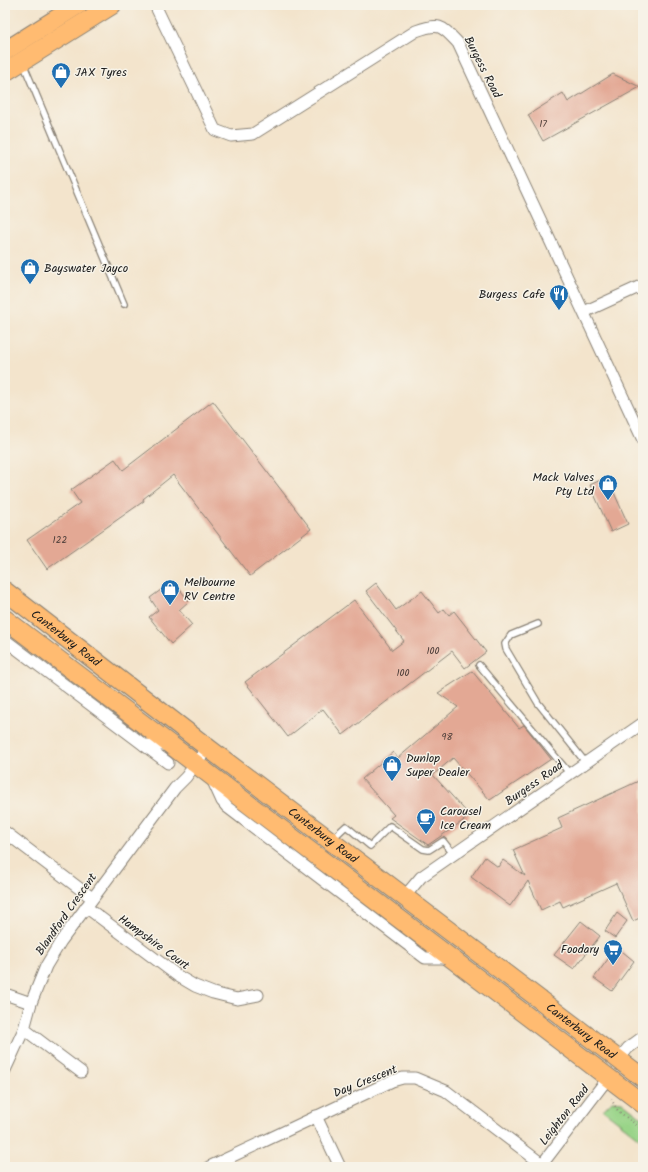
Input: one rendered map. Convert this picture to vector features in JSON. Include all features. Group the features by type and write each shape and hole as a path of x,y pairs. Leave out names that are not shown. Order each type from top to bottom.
{"main road":[{"path":"5,51 78,5"},
{"path":"5,72 112,5"},
{"name":"Canterbury Road","path":"5,591 206,746 643,1078"},
{"name":"Canterbury Road","path":"5,619 170,754 194,762 643,1104"},
{"path":"608,1078 619,1059"}],"street":[{"name":"Burgess Road","path":"154,5 215,130 231,136 253,134 416,31 430,25 444,28 458,43 643,440"},
{"path":"584,312 643,285"},
{"name":"Canterbury Road","path":"5,640 144,745 170,754"},
{"name":"Burgess Road","path":"405,896 421,877 643,724"},
{"path":"144,745 170,754"},
{"name":"Blandford Crescent","path":"5,1070 24,1030 31,1003 46,966 61,941 175,788 186,777 194,762 206,746"},
{"path":"5,832 92,898"},
{"name":"Hampshire Court","path":"86,907 178,976 195,986 213,993 237,999 258,995"},
{"path":"5,994 31,1003"},
{"path":"24,1030 81,1072"},
{"path":"619,1059 634,1042 643,1037"},
{"name":"Day Crescent","path":"209,1167 392,1081 403,1078 414,1078 446,1091 541,1165"},
{"name":"Leighton Road","path":"541,1165 608,1078"},
{"path":"316,1116 340,1167"}],"lane":[{"path":"22,60 124,304"},
{"path":"538,624 511,635 505,644 506,649 538,703 586,763"},
{"path":"480,665 571,774"},
{"path":"331,840 346,826 370,846 390,826 423,849 429,850 443,841 454,855"}],"path":[{"path":"611,1099 618,1111 643,1130"}],"green space":[{"path":"612,1101 622,1102 643,1118 643,1141 603,1110"}],"building":[{"path":"613,74 640,87 543,141 528,115 563,93 568,102"},
{"path":"213,401 311,529 250,576 173,475 143,499 144,501 47,569 27,540 80,503 71,490 115,459 123,470"},
{"path":"607,477 628,524 611,532 590,485"},
{"name":"Melbourne RV Centre","path":"173,581 189,601 179,610 192,625 171,644 149,617 158,610 150,598"},
{"path":"376,583 396,610 422,591 439,613 444,609 449,615 454,611 486,652 465,668 452,651 343,735 323,709 288,737 245,682 354,600 392,650 404,641 366,591"},
{"path":"472,671 519,728 524,725 551,759 490,800 453,758 433,775 470,816 428,845 390,818 394,815 362,779 393,752 398,758 458,707 438,693"},
{"path":"643,779 642,917 633,921 616,883 563,907 560,901 541,910 528,881 510,906 471,877 485,857 498,867 503,860 525,876 513,850 562,828 558,818"},
{"path":"617,913 627,921 615,938 605,931"},
{"path":"581,921 600,936 574,969 554,955"},
{"path":"617,947 634,961 612,991 594,978"}],"place":[{"name":"JAX Tyres","path":"61,89"},
{"name":"Bayswater Jayco","path":"30,285"},
{"name":"Burgess Cafe","path":"559,311"},
{"name":"Mack Valves Pty Ltd","path":"608,501"},
{"name":"Melbourne RV Centre","path":"170,606"},
{"name":"Dunlop Super Dealer","path":"392,782"},
{"name":"Carousel Ice Cream","path":"426,835"},
{"name":"Foodary","path":"613,966"}]}
